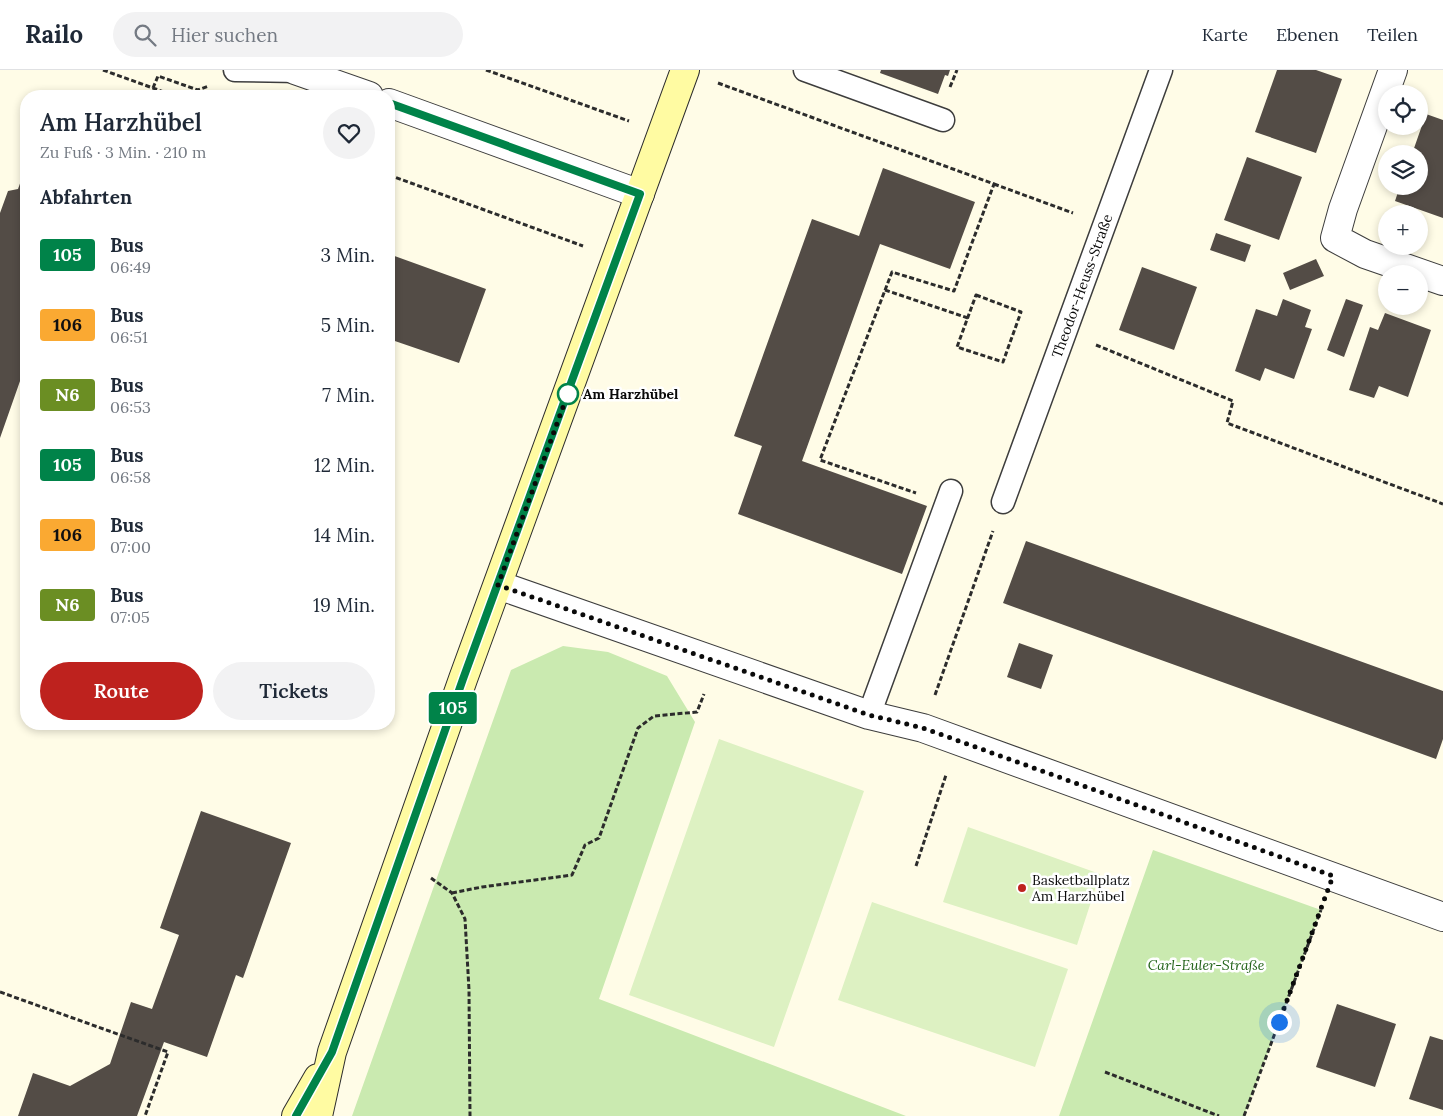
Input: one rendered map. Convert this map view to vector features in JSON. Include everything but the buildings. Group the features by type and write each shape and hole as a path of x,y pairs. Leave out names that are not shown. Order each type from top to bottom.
{"street":[{"path":"298,70 353,90"},
{"path":"318,1116 332,1052 400,857 685,70"},
{"path":"1393,70 1343,209 1335,238 1365,254 1443,281"},
{"path":"395,105 640,194"},
{"path":"498,585 869,715 923,728 1443,917"},
{"path":"296,1116 332,1052"}],"lane":[{"path":"235,70 298,70"},
{"path":"804,70 944,120"},
{"name":"Theodor-Heuss-Straße","path":"1003,502 1161,70"},
{"path":"869,715 951,491"}],"path":[{"path":"103,70 158,90"},
{"path":"486,70 662,133"},
{"path":"685,70 1105,224"},
{"path":"950,88 957,70"},
{"path":"153,88 158,76 198,90 213,84"},
{"path":"395,177 617,258"},
{"path":"920,495 820,460 892,272 954,291 994,184"},
{"path":"885,290 968,318"},
{"path":"976,295 1021,312 1003,362 958,347 968,318 976,295"},
{"path":"1065,334 1233,401 1227,423 1443,504"},
{"path":"935,695 1003,502"},
{"path":"452,894 482,887 572,875 585,846 599,838 638,728 654,716 697,712 716,660"},
{"path":"916,866 958,741"},
{"path":"400,857 452,894 465,919 469,990 470,1116"},
{"path":"1244,1116 1333,876"},
{"path":"0,992 168,1052 145,1116"},
{"path":"1105,1072 1219,1116"}],"green space":[{"path":"563,646 608,652 667,676 695,722 599,999 906,1116 352,1116 511,670"},
{"path":"719,739 864,791 774,1047 629,995"},
{"name":"Basketballplatz Am Harzhübel","path":"968,827 1100,874 1077,945 943,902"},
{"name":"Carl-Euler-Straße","path":"1153,850 1321,910 1244,1116 1059,1116"},
{"path":"872,902 1068,969 1035,1067 838,1000"}],"bus line":[{"name":"105","path":"296,1116 332,1052 463,679 640,194 395,105"}],"place":[{"name":"Am Harzhübel","path":"568,394"},
{"name":"Basketballplatz Am Harzhübel","path":"1022,888"}],"route":[{"path":"568,394 570,388 498,585 869,715 923,728 1333,876 1279,1022"}]}
